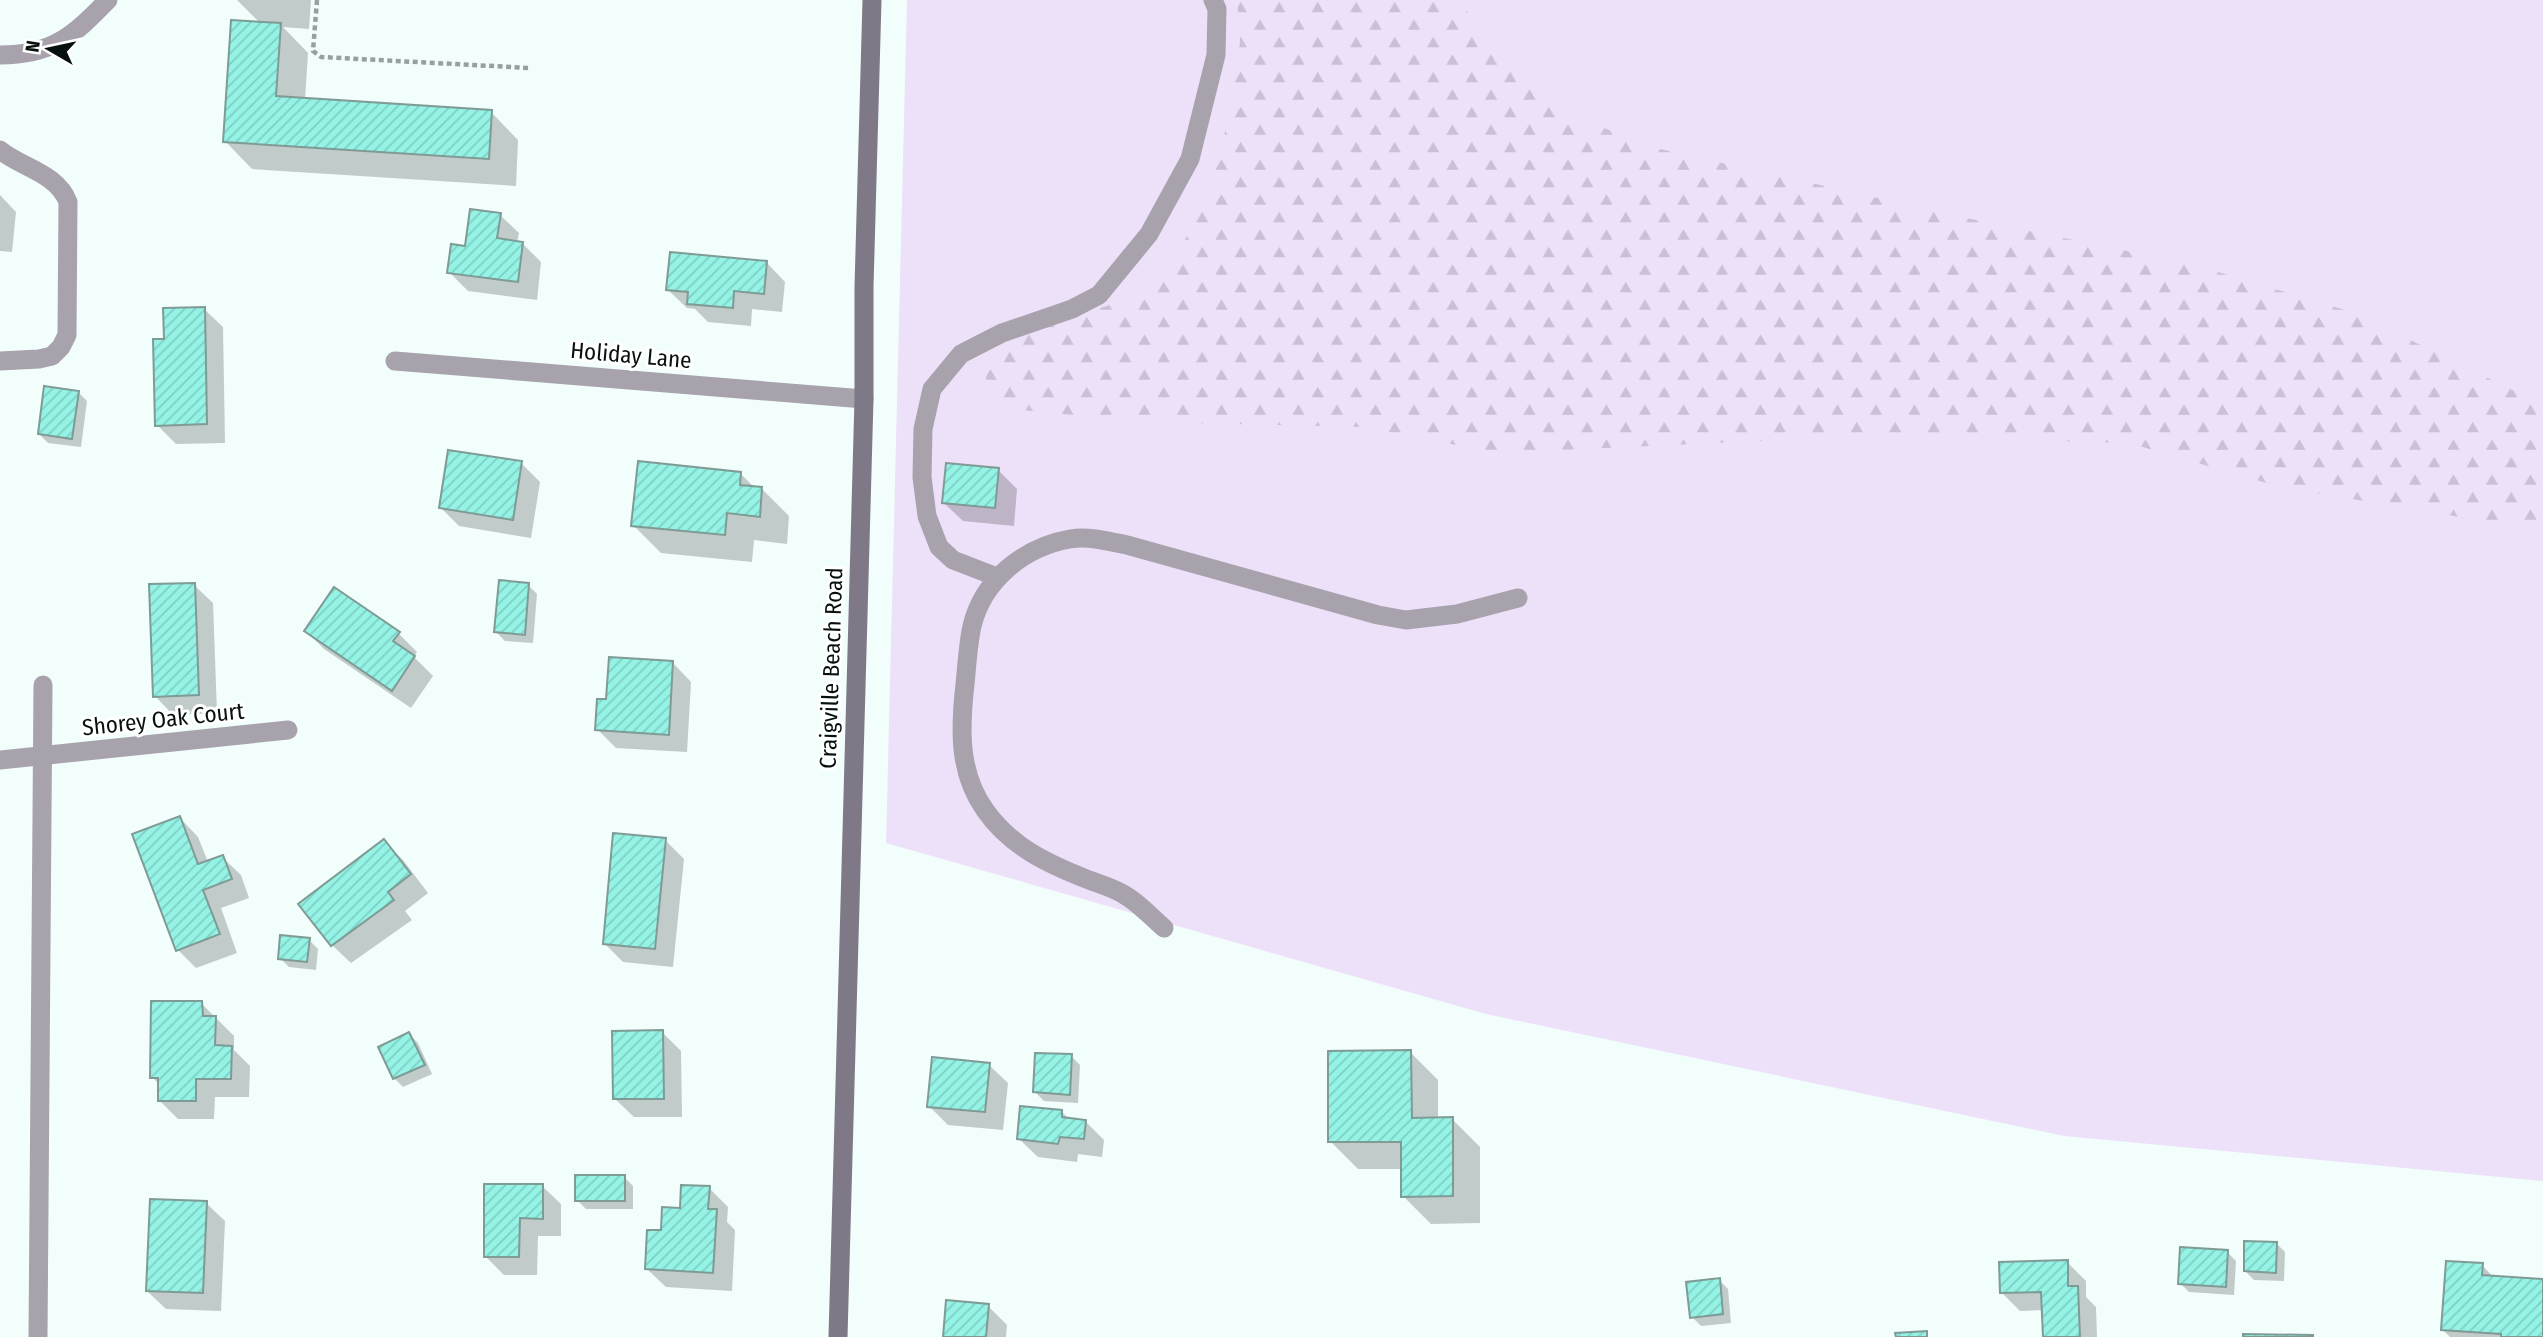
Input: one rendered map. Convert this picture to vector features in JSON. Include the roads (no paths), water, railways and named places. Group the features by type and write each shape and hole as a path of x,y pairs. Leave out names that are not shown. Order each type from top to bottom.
{"main road":[{"name":"Craigville Beach Road","path":"838,1337 864,399 864,286 872,0"}],"street":[{"path":"0,55 20,55 54,46 89,20 108,0"},
{"path":"997,577 953,560 939,547 928,516 922,477 923,429 932,388 961,354 1002,334 1072,310 1099,295 1149,234 1190,159 1216,55 1217,9 1213,0"},
{"path":"0,150 57,183 65,192 68,202 69,287 69,325 61,347 52,356 39,359 0,361"},
{"name":"Holiday Lane","path":"395,360 864,399"},
{"path":"1164,928 1123,894 1046,863 1016,844 986,812 968,781 960,721 972,625 989,585 997,577 1022,558 1049,546 1069,540 1096,539 1127,545 1378,615 1406,620 1457,614 1518,598"},
{"path":"38,1337 43,685"},
{"name":"Shorey Oak Court","path":"0,760 288,730"}]}
